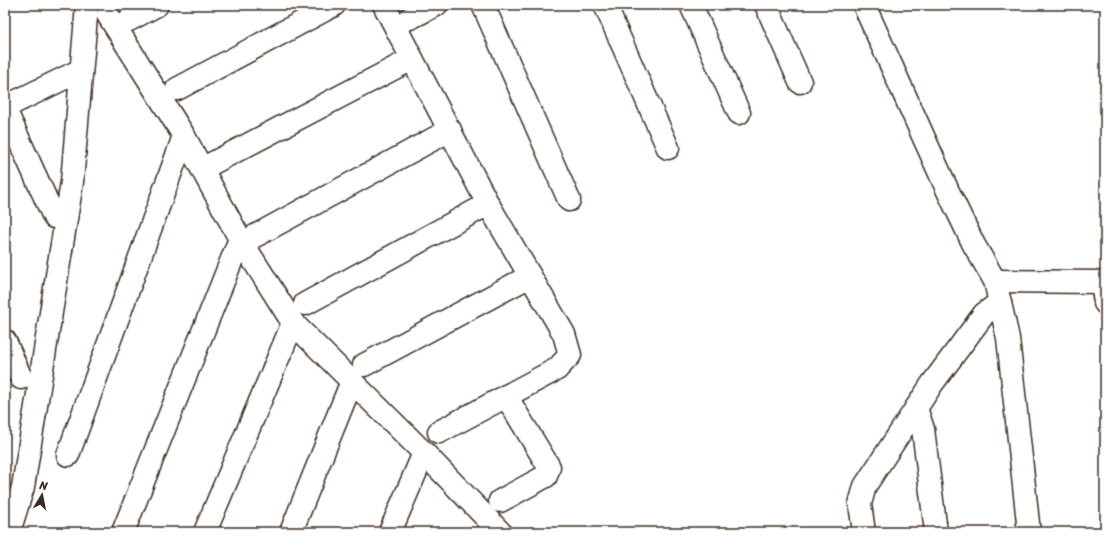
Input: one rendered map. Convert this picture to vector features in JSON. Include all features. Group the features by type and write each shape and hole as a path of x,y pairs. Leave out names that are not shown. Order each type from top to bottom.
{"street":[{"path":"10,530 23,487 72,182 87,5"},
{"path":"156,5 119,17 184,136 248,238 293,323 358,373 482,524 500,532"},
{"path":"177,89 334,5"},
{"path":"384,5 488,204 564,334 570,355 557,369 439,432"},
{"path":"410,18 436,5"},
{"path":"483,5 569,200"},
{"path":"605,5 668,148"},
{"path":"691,5 739,113"},
{"path":"766,5 800,82"},
{"path":"864,5 947,189 974,245 995,281 1008,338 1029,532"},
{"path":"211,164 412,59"},
{"path":"54,217 5,108 82,70"},
{"path":"123,532 248,238 450,130"},
{"path":"68,455 184,136"},
{"path":"305,304 488,204"},
{"path":"291,532 358,373 530,276"},
{"path":"995,281 1104,282 1105,303"},
{"path":"864,532 860,504 865,486 932,384 984,314 1000,302"},
{"path":"205,532 293,323"},
{"path":"5,341 21,378"},
{"path":"500,501 546,476 549,467 506,396"},
{"path":"916,408 924,429 936,532"},
{"path":"390,532 424,454"}]}
